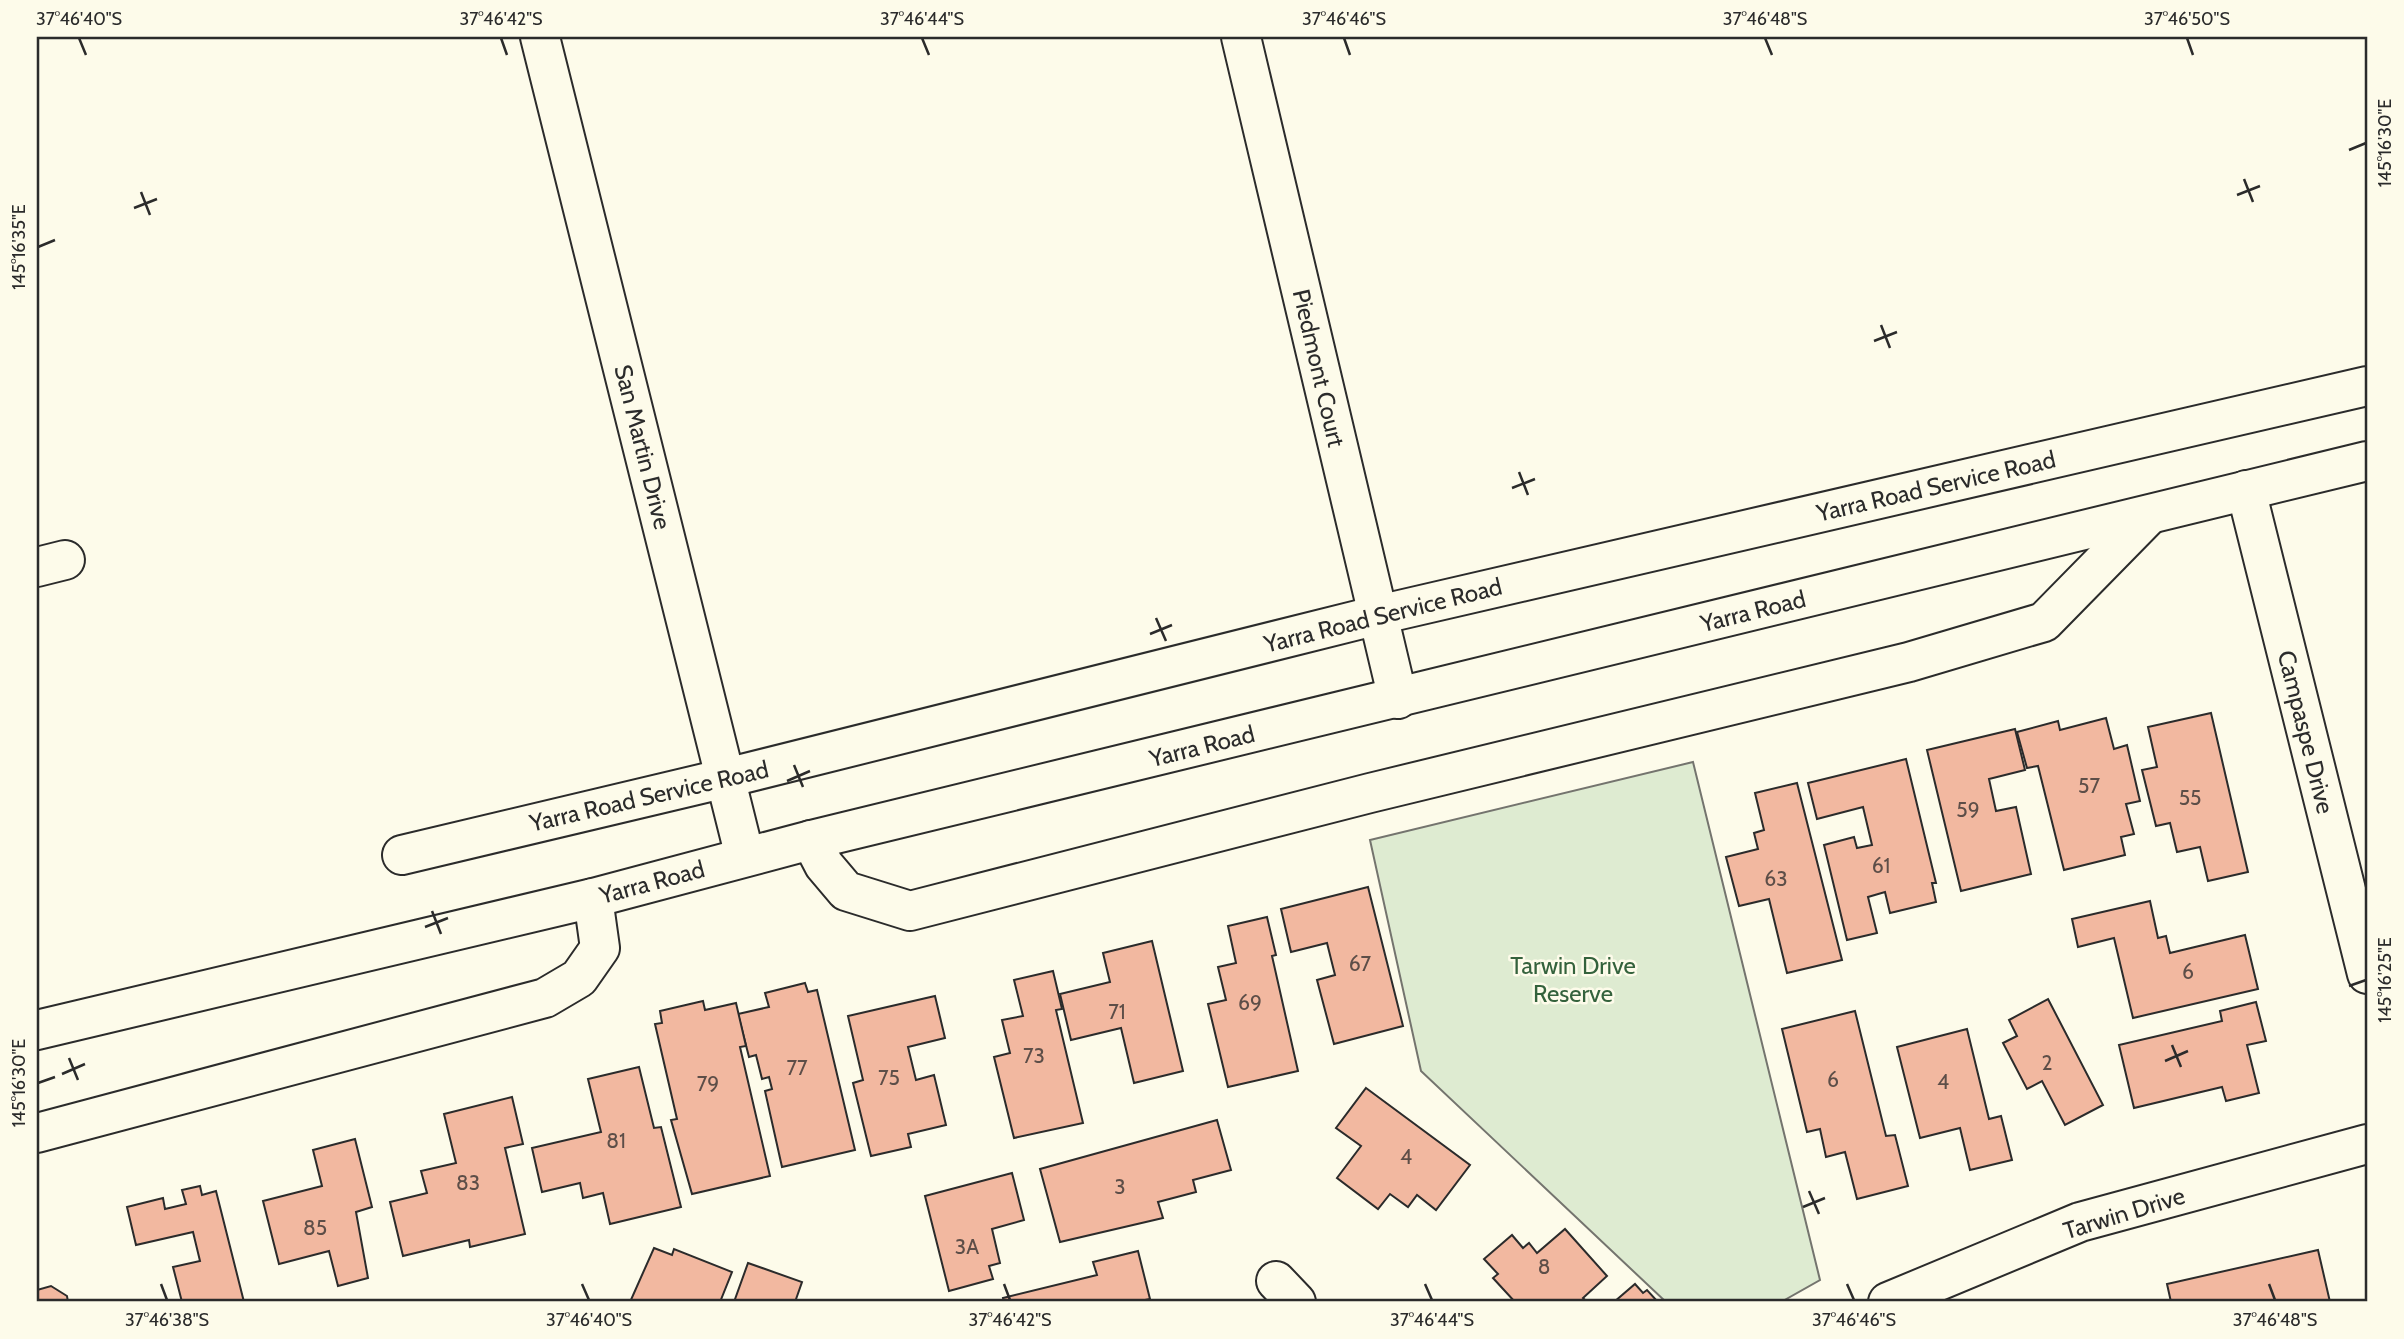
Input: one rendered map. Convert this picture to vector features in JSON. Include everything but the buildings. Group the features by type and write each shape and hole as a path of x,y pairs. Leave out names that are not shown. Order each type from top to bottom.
{"street":[{"name":"San Martin Drive","path":"540,37 745,858"},
{"name":"Piedmont Court","path":"1241,37 1398,699"},
{"name":"Yarra Road Service Road","path":"402,855 726,778 1377,615 2367,386"},
{"name":"Yarra Road","path":"37,1030 593,898 811,840 2367,461"},
{"name":"Campaspe Drive","path":"2246,489 2367,974"},
{"path":"811,840 824,865 846,891 911,911 1356,797 1909,662 2044,622 2149,515"},
{"path":"37,1133 545,998 579,978 600,948 593,898"},
{"name":"Tarwin Drive","path":"1888,1302 2080,1222 2367,1144"}],"green space":[{"name":"Tarwin Drive Reserve","path":"1693,762 1820,1280 1781,1302 1666,1302 1421,1071 1370,840"}]}
